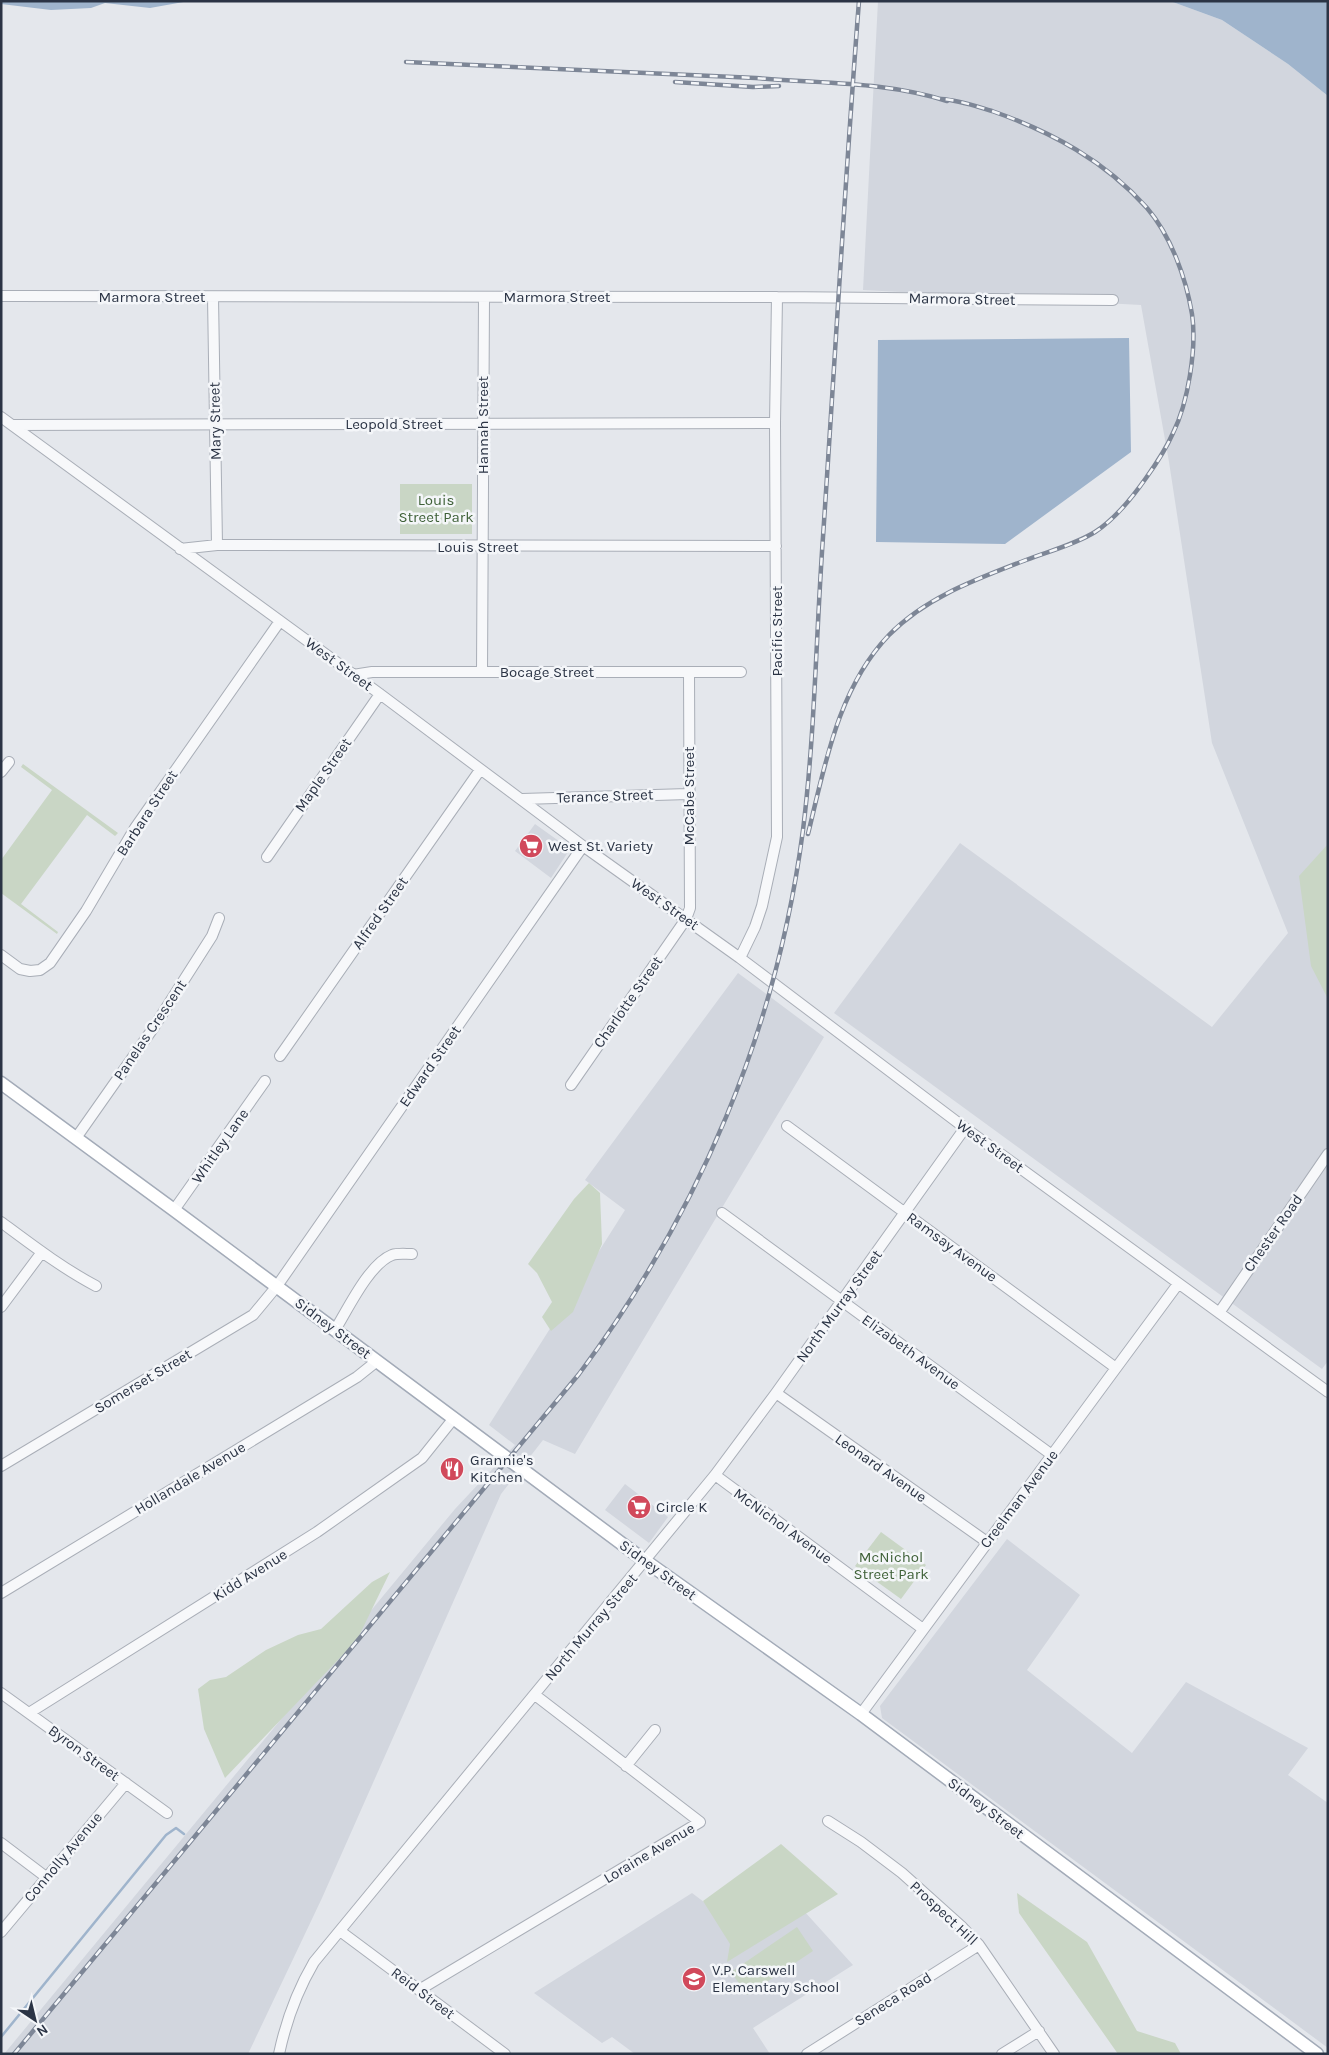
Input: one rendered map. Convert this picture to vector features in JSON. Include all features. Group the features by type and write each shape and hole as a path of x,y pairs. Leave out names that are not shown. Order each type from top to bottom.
{"main road":[{"name":"Sidney Street","path":"1,1083 646,1561 861,1714 1317,2054"}],"street":[{"name":"Marmora Street","path":"1,296 777,297 1113,300"},
{"name":"Mary Street","path":"213,297 217,545"},
{"name":"Hannah Street","path":"482,672 484,297"},
{"name":"Pacific Street","path":"740,958 755,927 762,906 777,837 775,423 777,297"},
{"name":"West Street","path":"1,417 380,694 583,846 740,958 1178,1284 1328,1392"},
{"name":"Leopold Street","path":"13,425 775,423"},
{"name":"Louis Street","path":"180,549 217,545 483,547 776,546"},
{"path":"207,568 203,559 204,553 208,548 217,545"},
{"name":"Barbara Street","path":"1,955 20,969 30,971 40,970 50,963 86,911 135,828 280,621"},
{"name":"Bocage Street","path":"353,675 372,672 741,672"},
{"name":"McCabe Street","path":"686,919 690,908 688,794 689,672"},
{"name":"Maple Street","path":"267,857 380,694"},
{"path":"1,772 8,762"},
{"name":"Alfred Street","path":"280,1056 480,770"},
{"name":"Terance Street","path":"522,799 688,794"},
{"name":"Edward Street","path":"276,1286 583,846"},
{"name":"Panelas Crescent","path":"76,1138 154,1027 212,936 219,918"},
{"name":"Charlotte Street","path":"571,1085 686,919"},
{"name":"Whitley Lane","path":"174,1210 264,1081"},
{"name":"Ramsay Avenue","path":"787,1126 1116,1368"},
{"name":"North Murray Street","path":"279,2054 285,2028 302,1982 314,1962 715,1475 966,1128"},
{"name":"Chester Road","path":"1218,1313 1328,1154"},
{"name":"Elizabeth Avenue","path":"722,1214 1052,1455"},
{"path":"1,1222 74,1274 96,1286"},
{"path":"1,1306 42,1252"},
{"path":"335,1330 364,1284 379,1265 392,1255 412,1254"},
{"name":"Creelman Avenue","path":"861,1714 1178,1284"},
{"name":"Somerset Street","path":"1,1466 253,1315 276,1286"},
{"name":"Hollandale Avenue","path":"1,1593 357,1377 377,1361"},
{"name":"Leonard Avenue","path":"776,1393 987,1542"},
{"name":"Kidd Avenue","path":"30,1713 317,1532 422,1458 454,1418"},
{"name":"McNichol Avenue","path":"715,1475 923,1629"},
{"name":"Byron Street","path":"1,1693 167,1813"},
{"name":"Loraine Avenue","path":"419,1990 700,1822 535,1695"},
{"path":"626,1766 655,1730"},
{"name":"Connolly Avenue","path":"1,1932 126,1783"},
{"name":"Prospect Hill","path":"828,1821 861,1842 902,1873 961,1926 979,1945 1054,2054"},
{"path":"1,1843 46,1877"},
{"name":"Reid Street","path":"340,1931 505,2054"},
{"name":"Seneca Road","path":"807,2054 979,1945"},
{"path":"1002,2054 1039,2030"}],"shaded area":[{"path":"878,1 1170,1 1222,20 1288,64 1328,96 1328,1361 1322,1369 834,1013 960,843 1212,1027 1288,933 1212,743 1169,462 1141,305 863,290"},
{"path":"535,824 570,849 551,878 515,851"},
{"path":"738,973 824,1037 575,1454 543,1440 501,1494 322,1898 248,2054 4,2054 455,1509 515,1445 489,1425 625,1210 585,1180"},
{"path":"625,1484 668,1517 649,1543 605,1510"},
{"path":"1007,1539 1080,1595 1027,1670 1132,1753 1186,1682 1308,1748 1288,1775 1328,1803 1328,2048 882,1718 880,1706"},
{"name":"V.P. Carswell Elementary School","path":"692,1893 757,1942 804,1911 853,1965 753,2028 770,2054 635,2054 612,2037 602,2043 534,1993"}],"green space":[{"name":"Louis Street Park","path":"400,484 472,484 472,534 400,534"},
{"path":"23,764 118,833 115,836 87,815 21,904 58,932 57,934 1,893 1,860 52,790 21,767"},
{"path":"1328,844 1328,999 1311,966 1299,876"},
{"path":"589,1183 600,1193 602,1244 573,1312 551,1331 542,1317 552,1302 537,1273 528,1264 574,1199"},
{"name":"McNichol Street Park","path":"881,1532 926,1565 901,1599 855,1566"},
{"path":"390,1572 357,1640 225,1778 204,1729 198,1689 210,1680 226,1677 266,1650 298,1635 321,1629 372,1582"},
{"path":"781,1844 838,1894 727,1962 730,1944 703,1901"},
{"path":"1017,1893 1087,1942 1137,2031 1175,2043 1181,2054 1118,2054 1019,1913"},
{"path":"797,1927 813,1951 747,1995 731,1972"}],"water":[{"path":"1,1 189,1 150,8 105,3 91,8 51,10 1,4"},
{"path":"1170,1 1328,1 1328,96 1288,64 1222,20"},
{"path":"1129,338 1131,452 1005,544 876,542 878,340"}],"waterway":[{"path":"1,2037 166,1835 176,1828 184,1834"}],"railway":[{"path":"14,2054 579,1374 622,1313 661,1249 696,1184 726,1117 752,1048 774,977 791,904 803,830 813,721 859,1"},
{"path":"406,62 852,84 899,90 947,101"},
{"path":"675,82 753,87 779,86"},
{"path":"808,834 828,755 845,703 857,679 889,635 919,610 953,590 989,574 1079,541 1109,521 1135,493 1167,445 1183,407 1190,375 1193,328 1186,286 1170,244 1156,219 1147,208 1131,191 1095,162 1036,128 992,111 961,102 941,99"}],"place":[{"name":"West St. Variety","path":"531,846"},
{"name":"Grannie's Kitchen","path":"452,1469"},
{"name":"Circle K","path":"639,1507"},
{"name":"V.P. Carswell Elementary School","path":"694,1979"}]}
